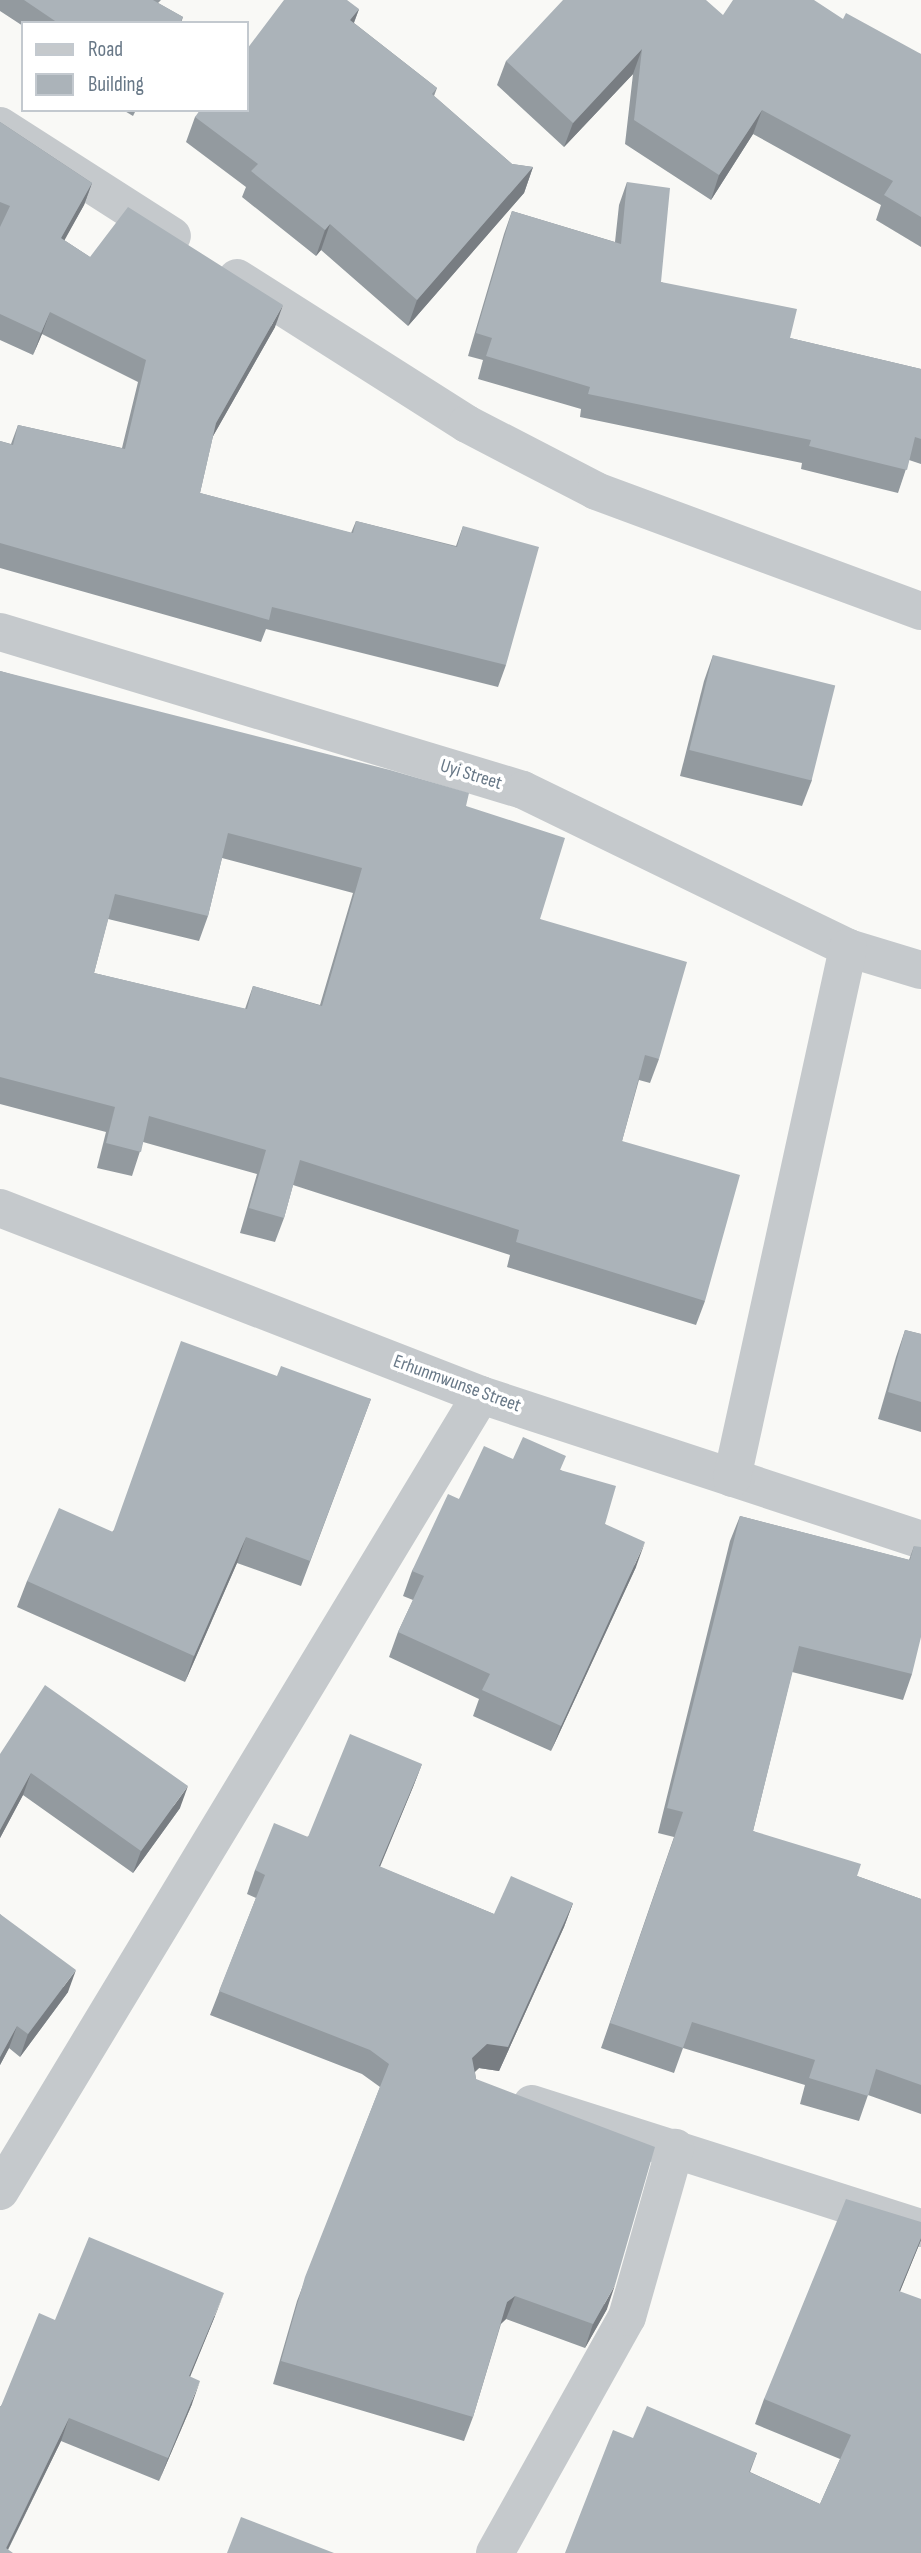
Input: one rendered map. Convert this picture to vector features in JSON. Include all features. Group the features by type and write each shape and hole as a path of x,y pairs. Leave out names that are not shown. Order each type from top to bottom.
{"street":[{"path":"0,126 467,424 596,491 921,611"},
{"name":"Uyi Street","path":"0,632 523,790 848,947 921,970"},
{"path":"732,1478 848,947"},
{"name":"Erhunmwunse Street","path":"0,1208 481,1395 921,1540"},
{"path":"0,2191 481,1395"},
{"path":"496,2093 921,2228"},
{"path":"495,2553 627,2317 675,2148"}],"building":[{"path":"24,0 153,0 183,17 181,21 55,21"},
{"path":"284,0 347,0 359,9 350,20 437,88 432,94 512,164 533,167 417,300 330,224 325,230 251,171 258,164 195,117 199,112 248,112 248,48"},
{"path":"563,0 706,0 723,15 733,0 814,0 843,19 846,13 921,54 921,217 884,195 893,181 762,110 719,175 634,120 642,49 573,123 506,61"},
{"path":"0,122 92,183 61,238 90,257 128,207 283,305 216,423 200,493 353,533 356,521 457,547 463,526 539,547 506,665 272,607 269,620 0,543 0,441 13,445 18,425 125,449 146,360 50,312 41,333 0,314 0,227 10,206 0,202"},
{"path":"627,182 670,188 661,282 797,309 790,338 921,369 921,439 915,437 907,470 809,446 811,440 588,394 590,387 486,356 492,338 476,333 512,211 621,244"},
{"path":"713,655 835,685 812,781 689,750"},
{"path":"0,671 390,770 469,793 466,806 565,838 540,919 687,962 659,1059 645,1055 622,1141 740,1175 705,1301 516,1242 519,1230 300,1160 284,1218 249,1208 266,1150 149,1116 141,1152 106,1143 115,1107 0,1077","holes":["228,833 362,868 322,1006 253,986 247,1009 94,973 115,894 208,916"]},
{"path":"905,1330 921,1334 921,1402 888,1392"},
{"path":"181,1341 277,1376 281,1366 371,1399 310,1561 246,1537 194,1656 27,1581 59,1508 113,1532"},
{"path":"523,1437 566,1456 560,1470 616,1486 605,1524 645,1542 561,1726 482,1690 490,1674 398,1632 424,1576 412,1571 448,1494 459,1499 484,1446 513,1459"},
{"path":"740,1516 910,1560 914,1546 921,1547 921,1637 912,1674 799,1646 753,1831 861,1864 857,1876 921,1899 921,2085 876,2069 868,2096 809,2078 815,2060 692,2022 683,2048 610,2023 683,1812 667,1808"},
{"path":"45,1685 188,1786 141,1851 31,1773 0,1830 0,1754"},
{"path":"350,1734 422,1764 379,1866 494,1914 511,1876 573,1903 508,2047 487,2044 472,2058 476,2079 655,2147 615,2285 593,2324 515,2296 507,2302 473,2417 281,2361 305,2277 389,2064 370,2050 219,1991 265,1875 255,1870 274,1823 308,1837"},
{"path":"0,1914 76,1970 28,2034 17,2026 0,2057"},
{"path":"846,2199 921,2222 921,2238 899,2291 921,2299 921,2553 565,2553 613,2430 633,2438 647,2406 757,2453 749,2472 820,2504 851,2435 764,2399"},
{"path":"89,2237 224,2293 189,2376 200,2381 168,2458 69,2418 6,2548 13,2553 0,2553 0,2406 39,2313 55,2320"},
{"path":"241,2517 334,2553 227,2553"}]}
